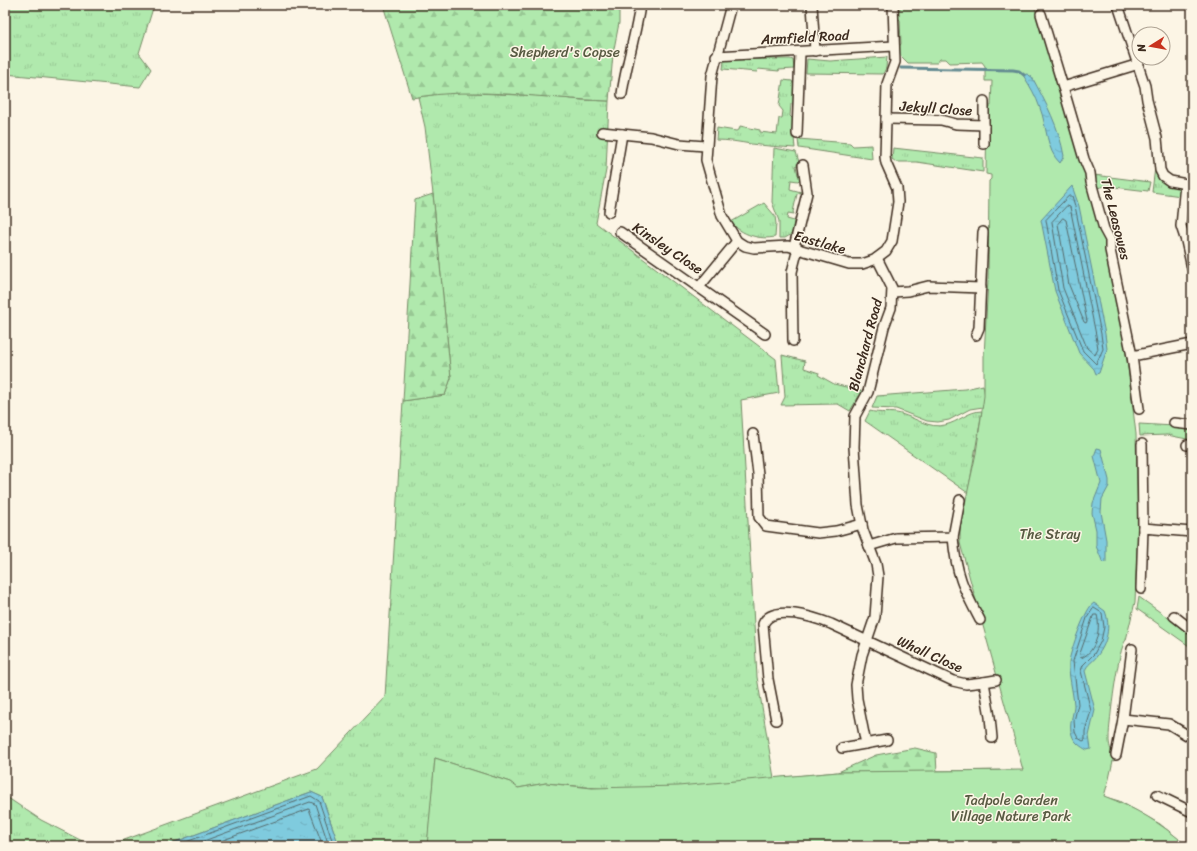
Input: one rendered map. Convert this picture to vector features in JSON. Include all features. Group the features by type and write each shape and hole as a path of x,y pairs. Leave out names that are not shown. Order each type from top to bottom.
{"street":[{"path":"622,94 627,65 635,36 640,5"},
{"path":"730,5 712,76 705,146 709,176 722,216 737,241"},
{"path":"812,5 815,51"},
{"name":"Eastlake","path":"737,241 745,246 754,248 776,245 796,248 849,264 862,264 877,258 886,251 892,241 898,202 898,188 885,160 887,84 895,62 893,5"},
{"path":"1118,5 1131,43"},
{"name":"The Leasowes","path":"1042,14 1084,159 1090,173 1092,187 1104,228 1110,240 1110,250 1132,356 1138,409"},
{"name":"Armfield Road","path":"716,56 894,46"},
{"path":"797,134 800,52"},
{"path":"1063,87 1131,66"},
{"path":"1139,66 1156,134 1160,170 1170,181 1189,185 1181,226 1192,268"},
{"name":"Jekyll Close","path":"984,101 984,144"},
{"name":"Jekyll Close","path":"886,119 941,120 956,124 984,125"},
{"path":"602,132 651,137 679,144 705,146"},
{"path":"609,212 622,134"},
{"path":"793,341 792,272 807,193 803,165"},
{"name":"Kinsley Close","path":"620,232 700,286 765,334"},
{"path":"976,335 979,328 983,232"},
{"name":"Kinsley Close","path":"700,286 737,241"},
{"name":"Blanchard Road","path":"866,744 857,699 856,685 860,662 876,617 878,599 877,568 862,524 857,497 854,447 855,419 868,392 884,328 890,313 893,292 877,258"},
{"path":"893,292 908,291 928,286 981,288"},
{"path":"1132,356 1192,344"},
{"path":"1174,423 1192,425"},
{"path":"753,434 758,474 760,517 766,526 818,533 836,531 862,524"},
{"path":"1140,589 1143,528 1142,444"},
{"path":"960,500 953,537 956,565 960,581 980,620"},
{"path":"1143,528 1192,532"},
{"path":"869,546 896,538 953,537"},
{"name":"Whall Close","path":"776,720 768,679 762,628 767,618 772,615 786,614 808,616 831,624 934,674 959,684 996,680"},
{"path":"1174,616 1192,630"},
{"path":"1116,755 1123,719 1132,649"},
{"path":"984,682 992,738"},
{"path":"1123,719 1169,724 1192,738"},
{"path":"842,748 887,740"},
{"path":"1157,795 1192,812"}],"green space":[{"path":"5,5 154,5 139,53 151,69 140,87 5,74"},
{"name":"Shepherd's Copse","path":"383,5 619,5 619,23 613,54 609,101 486,93 461,93 412,98"},
{"name":"The Stray","path":"900,5 1034,5 1104,235 1127,359 1136,434 1138,531 1135,602 1126,640 1120,656 1114,686 1109,743 1114,756 1104,796 1126,805 1158,823 1187,846 427,846 435,758 510,782 518,788 546,783 592,788 678,786 838,772 1023,770 960,543 960,527 976,453 984,396 984,357 988,280 989,181 991,179 991,175 986,174 987,106 991,106 992,81 985,81 985,66 982,62 950,63 946,59 940,59 937,63 908,63 898,53 898,48 901,44 900,20 897,17 897,12 900,9"},
{"path":"887,57 886,68 883,74 806,73 807,59 830,61"},
{"path":"790,59 793,60 794,69 779,71 758,69 757,72 723,69 724,60"},
{"path":"783,80 792,81 794,86 794,102 791,104 790,116 793,119 792,138 794,138 795,148 716,140 717,128 736,131 739,130 740,126 760,130 760,132 777,134 779,118 782,118 783,111 779,106"},
{"name":"Tadpole Garden Village Nature Park","path":"451,92 544,96 609,101 606,170 596,223 776,359 779,393 741,400 757,677 774,778 838,772 1011,770 1119,801 1160,824 1187,846 546,783 518,788 510,782 435,758 428,841 438,846 339,846 322,797 311,792 164,846 108,846 317,769 385,697 403,401 445,395 451,378 433,194 425,127 418,97"},
{"path":"798,139 850,143 853,146 871,145 872,159 799,148"},
{"path":"774,148 796,152 799,162 796,166 798,175 801,178 798,181 791,180 790,189 801,192 797,194 793,212 794,214 788,213 787,219 794,221 792,234 785,238 779,238 779,221 772,202"},
{"path":"893,148 983,158 983,172 917,162 896,162 892,159"},
{"path":"1155,167 1158,175 1180,188 1181,196 1152,192"},
{"path":"1094,175 1150,182 1148,191 1106,186 1097,188 1093,181"},
{"path":"433,194 451,378 445,395 403,401 415,200"},
{"path":"764,203 775,216 775,237 763,238 751,236 740,230 731,222"},
{"path":"782,355 805,361 804,368 819,373 818,375 834,384 862,391 850,411 838,404 781,405 785,397"},
{"path":"983,385 985,396 983,407 970,409 949,420 938,422 927,421 896,409 872,408 877,396 965,389"},
{"path":"870,411 897,413 933,426 939,426 950,424 972,413 982,411 968,493 865,421"},
{"path":"1139,424 1192,427 1192,440 1167,435 1140,436"},
{"path":"1139,597 1192,635 1192,648 1137,609"},
{"path":"915,748 936,753 937,773 838,772 876,755"},
{"path":"5,796 41,820 92,846 5,846"}],"water":[{"path":"1027,74 1032,77 1047,106 1059,135 1064,156 1060,163 1055,158 1049,145 1037,99 1023,75"},
{"path":"1072,186 1079,206 1107,349 1099,373 1096,374 1094,369 1079,353 1055,291 1041,220"},
{"path":"1097,448 1101,449 1109,480 1109,486 1102,499 1101,512 1106,540 1106,562 1103,563 1096,546 1096,530 1092,513 1093,503 1101,483 1094,456"},
{"path":"1094,603 1105,611 1108,629 1103,646 1085,671 1095,710 1089,736 1091,749 1087,750 1076,742 1071,731 1074,705 1069,662 1075,640 1083,620"},
{"path":"311,792 322,797 339,846 164,846"}],"waterway":[{"path":"901,68 1013,70 1019,71 1024,75"}]}
